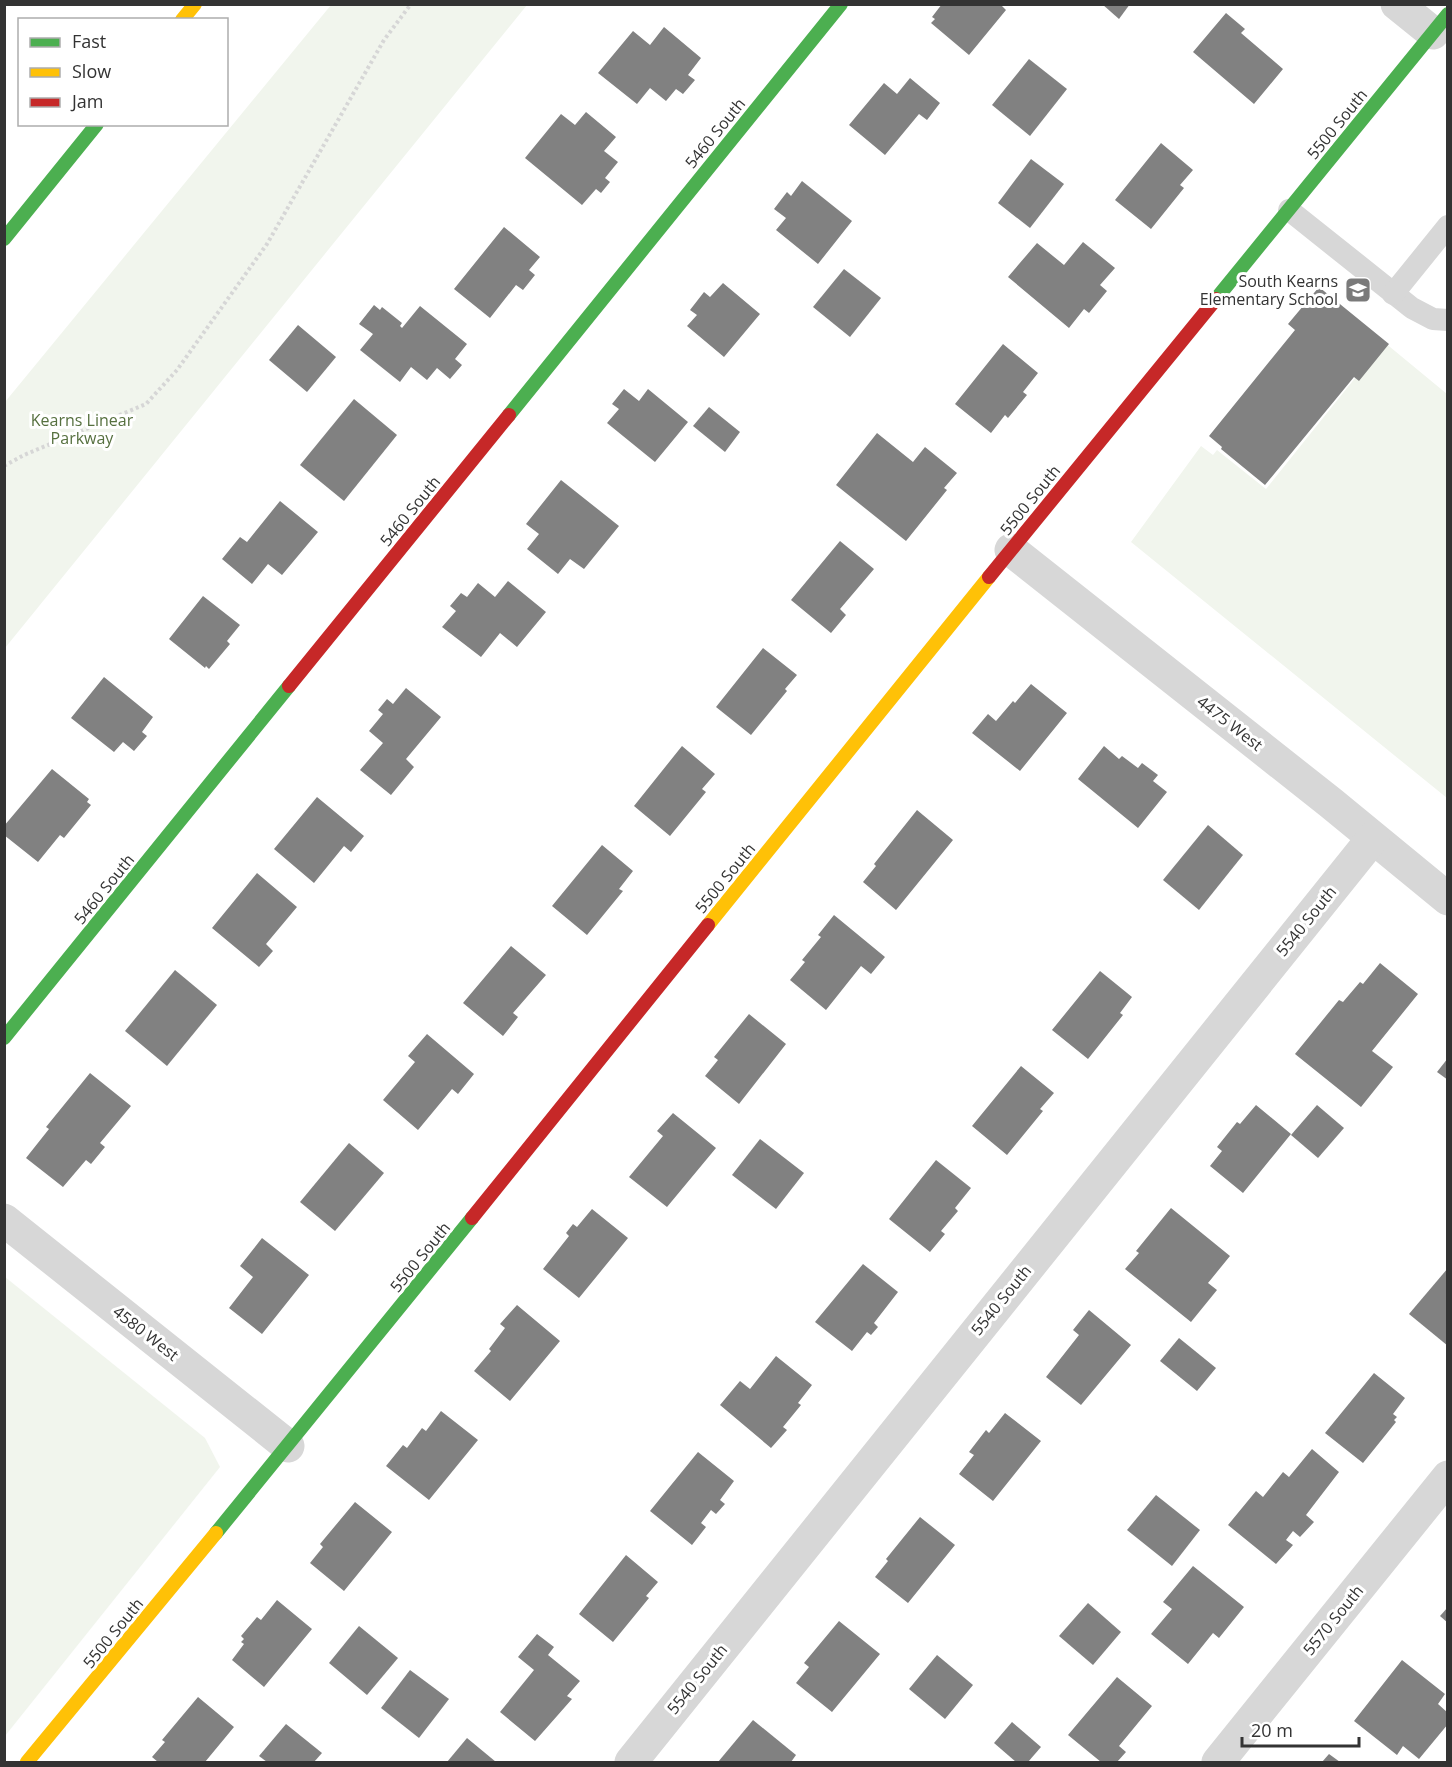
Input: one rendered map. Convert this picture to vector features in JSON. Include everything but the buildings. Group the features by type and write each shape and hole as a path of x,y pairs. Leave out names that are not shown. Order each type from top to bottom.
{"street":[{"path":"184,18 195,4"},
{"name":"5460 South","path":"4,1038 841,4"},
{"path":"1397,4 1440,24"},
{"name":"5500 South","path":"27,1762 288,1446 1011,550 1440,24"},
{"path":"4,239 95,126"},
{"name":"4475 West","path":"1011,550 1331,803 1448,899"},
{"name":"5540 South","path":"631,1762 1373,838"},
{"name":"4580 West","path":"4,1220 288,1446"},
{"name":"5570 South","path":"1218,1762 1448,1477"}],"lane":[{"path":"1288,210 1412,308 1433,319 1448,320"},
{"path":"1393,294 1448,226"}],"path":[{"path":"4,466 24,455 146,404 177,370 267,244 384,40 411,4"}],"green space":[{"name":"Kearns Linear Parkway","path":"331,5 527,5 5,648 5,402"},
{"path":"1384,342 1447,394 1447,798 1131,542 1201,446 1213,455 1217,450 1266,489"},
{"path":"5,1277 205,1438 220,1467 5,1736"}],"traffic: fast":[{"path":"509,415 841,4"},
{"path":"1216,299 1448,14"},
{"path":"4,239 95,126"},
{"path":"4,1038 289,686"},
{"path":"216,1533 472,1218"}],"traffic: slow":[{"path":"184,18 195,4"},
{"path":"708,925 989,577"},
{"path":"27,1762 216,1533"}],"traffic: jam":[{"path":"989,577 1216,299"},
{"path":"289,686 509,415"},
{"path":"472,1218 708,925"}],"place":[{"name":"South Kearns Elementary School","path":"1358,290"}]}
